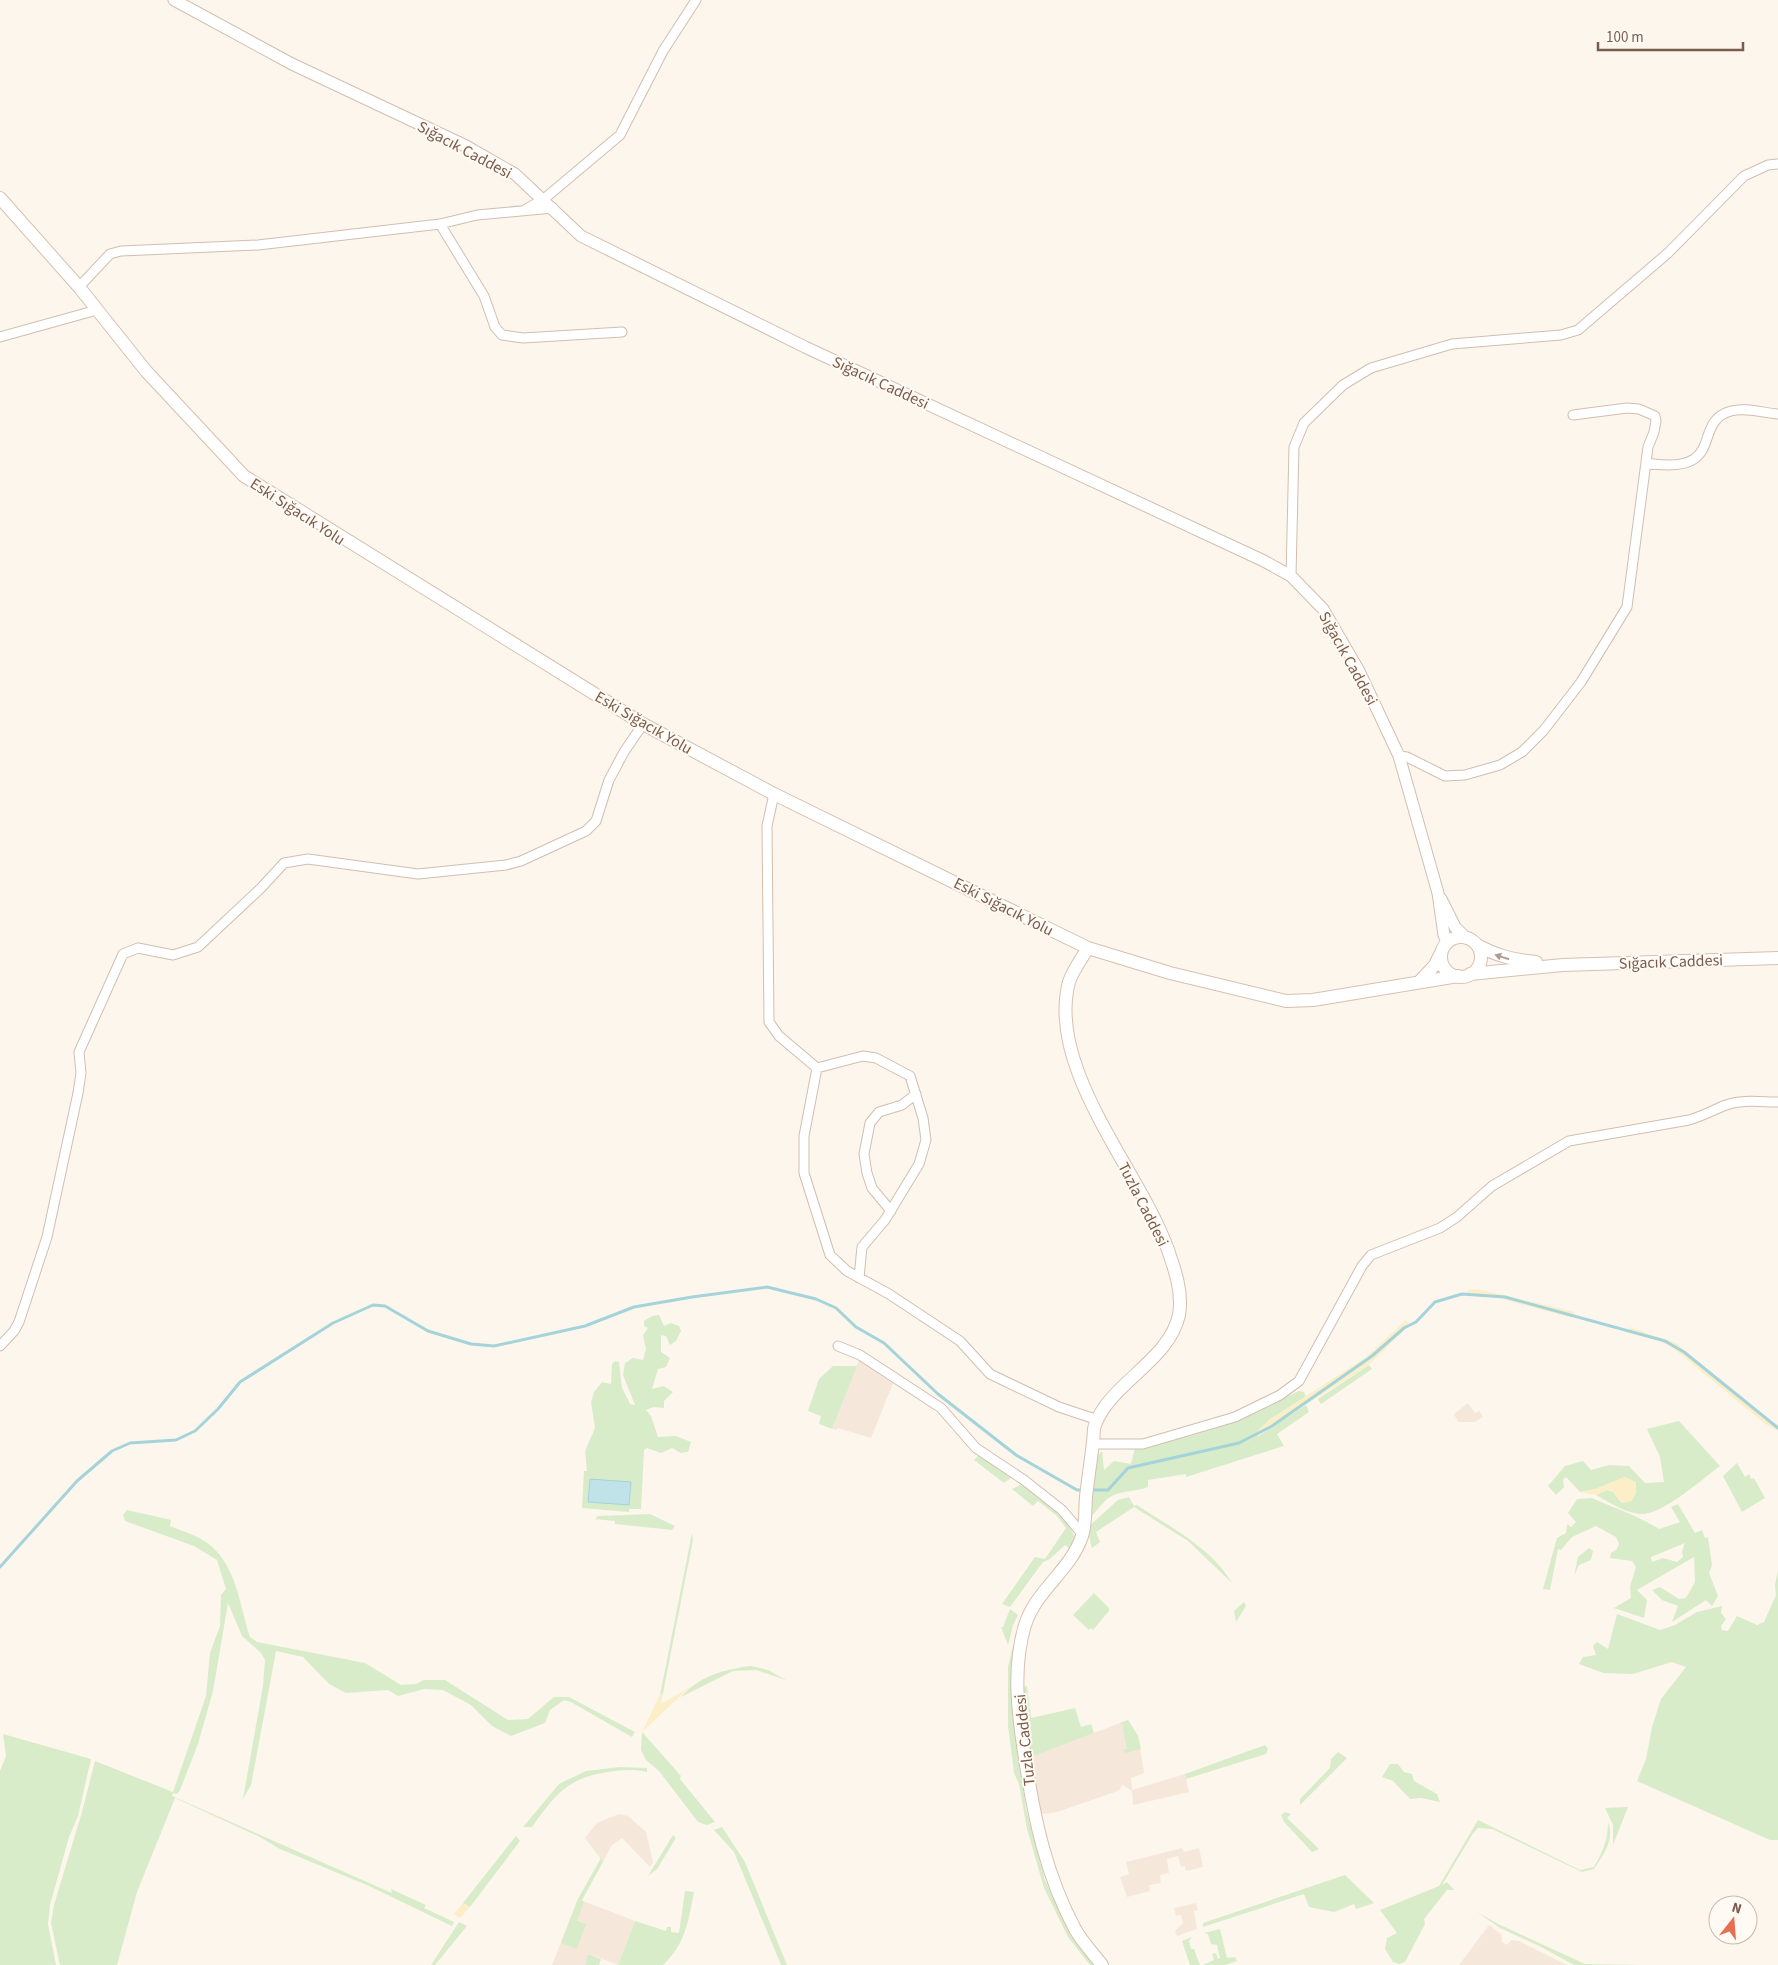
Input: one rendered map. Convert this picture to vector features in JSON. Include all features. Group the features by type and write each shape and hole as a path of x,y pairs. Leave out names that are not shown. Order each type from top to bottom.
{"main road":[{"name":"Eski Sığacık Yolu","path":"0,198 79,287 146,371 244,476 643,724 774,794 1088,948 1170,973 1286,1001 1312,1000 1464,975 1563,966"},
{"path":"1420,981 1435,965 1444,947 1453,938 1466,938 1494,954 1511,960 1563,966"},
{"path":"1444,947 1441,959 1447,970 1464,975 1479,965 1480,952 1477,945"},
{"name":"Tuzla Caddesi","path":"1088,948 1070,981 1065,1020 1073,1061 1120,1158 1161,1230 1175,1270 1180,1293 1178,1315 1169,1340 1110,1402 1095,1426 1083,1535 1072,1557 1042,1592 1025,1624 1018,1664 1019,1716 1034,1815 1046,1863 1076,1930 1102,1965"},
{"name":"Sığacık Caddesi","path":"1563,966 1778,958"}],"street":[{"name":"Sığacık Caddesi","path":"174,0 292,64 466,146 515,174 554,208 580,236 806,347 1264,561 1290,576 1324,609 1359,671 1399,756 1438,893"},
{"path":"521,211 544,199 620,134 663,52 696,0"},
{"path":"1290,576 1294,447 1304,423 1343,385 1371,368 1452,344 1561,335 1578,330 1668,253 1744,176 1768,165 1778,164"},
{"path":"79,287 110,254 121,251 258,245 440,224 477,215 554,208"},
{"path":"440,224 484,296 495,327 502,335 523,338 622,332"},
{"path":"0,337 97,310"},
{"path":"1399,756 1407,757 1445,776 1465,775 1500,765 1522,752 1544,730 1581,682 1627,607 1648,446 1656,422 1655,416 1638,409 1628,408 1572,415"},
{"path":"1646,463 1660,465 1684,464 1696,460 1701,455 1713,426 1730,411 1740,410 1778,414"},
{"path":"0,1346 14,1332 19,1322 47,1237 78,1093 81,1072 79,1052 124,954 138,948 173,955 198,947 284,864 308,859 418,874 506,866 521,860 586,831 596,821 609,780 624,752 643,724"},
{"path":"774,794 767,826 769,1022 779,1036 817,1068"},
{"path":"1438,893 1455,927 1466,938"},
{"path":"1438,893 1444,947"},
{"path":"817,1068 863,1056 876,1058 910,1076 923,1118 926,1140 920,1164 891,1211 862,1247 860,1278"},
{"path":"817,1068 804,1136 804,1173 830,1256 847,1271 960,1341 990,1374 1052,1404 1098,1420"},
{"path":"891,1211 872,1188 867,1174 864,1154 870,1123 879,1112 902,1105 916,1094"},
{"path":"1093,1444 1143,1444 1236,1417 1280,1395 1299,1381 1362,1266 1370,1255 1440,1228 1457,1217 1492,1186 1569,1141 1689,1120 1707,1115 1726,1105 1740,1102 1778,1102"},
{"path":"838,1346 860,1355 941,1408 976,1448 1024,1480 1062,1510 1083,1535"}],"shaded area":[{"path":"859,1360 894,1381 871,1438 838,1428 836,1430 832,1429"},
{"path":"1468,1403 1475,1413 1479,1411 1483,1417 1475,1422 1458,1422 1454,1414"},
{"path":"1128,1720 1138,1736 1144,1773 1131,1778 1132,1790 1185,1774 1189,1792 1133,1805 1132,1791 1123,1785 1118,1791 1054,1813 1039,1814 1029,1758"},
{"path":"619,1814 628,1816 646,1832 653,1862 650,1867 622,1838 612,1845 603,1862 585,1838 597,1823"},
{"path":"1182,1848 1184,1852 1199,1848 1203,1867 1186,1871 1185,1866 1181,1867 1178,1856 1167,1859 1169,1873 1160,1875 1161,1883 1149,1885 1150,1891 1127,1897 1120,1877 1129,1874 1126,1862"},
{"path":"578,1899 635,1921 618,1965 589,1954 585,1965 552,1965"},
{"path":"1196,1903 1198,1910 1194,1911 1197,1929 1177,1936 1175,1931 1183,1923 1181,1915 1176,1916 1174,1908"},
{"path":"1489,1925 1501,1934 1502,1942 1507,1945 1511,1940 1519,1941 1567,1965 1459,1965"}],"green space":[{"path":"659,1315 664,1326 671,1323 679,1326 681,1331 676,1341 670,1345 666,1336 661,1335 661,1352 670,1358 666,1367 658,1369 652,1389 664,1386 673,1392 664,1401 664,1408 653,1407 646,1410 651,1416 658,1437 676,1436 691,1442 688,1452 681,1453 672,1448 661,1453 647,1448 644,1450 641,1509 629,1509 629,1512 582,1508 584,1471 587,1471 585,1451 595,1428 591,1402 594,1392 602,1382 611,1384 612,1364 615,1361 619,1362 622,1388 630,1404 635,1405 623,1375 625,1363 633,1358 643,1360 646,1349 643,1335 648,1328 644,1326 644,1321 652,1316","holes":["590,1479 631,1483 629,1504 588,1502"]},
{"path":"1369,1365 1372,1369 1321,1404 1318,1399"},
{"path":"833,1366 857,1366 832,1429 819,1424 821,1416 808,1411 819,1379"},
{"path":"1299,1391 1304,1392 1306,1397 1269,1420 1257,1437 1306,1405 1309,1412 1277,1434 1284,1446 1186,1477 1186,1474 1148,1480 1148,1487 1119,1493 1110,1497 1088,1519 1092,1461 1102,1451 1104,1470 1114,1461 1131,1464 1135,1448 1191,1436 1229,1424"},
{"path":"1679,1421 1720,1466 1684,1494 1653,1512 1638,1514 1619,1508 1596,1495 1607,1490 1613,1492 1622,1503 1625,1477 1595,1489 1580,1492 1566,1477 1563,1480 1564,1487 1556,1495 1548,1486 1565,1466 1583,1461 1591,1470 1609,1465 1629,1466 1645,1483 1664,1482 1660,1457 1647,1429"},
{"path":"979,1455 1012,1477 1004,1483 974,1460"},
{"path":"1737,1463 1745,1477 1749,1474 1751,1479 1754,1478 1765,1498 1742,1512 1723,1476"},
{"path":"1022,1484 1059,1510 1077,1540 1072,1551 1065,1545 1050,1559 1043,1562 1010,1607 1002,1604 1035,1557 1045,1559 1066,1528 1057,1516 1038,1501 1033,1506 1012,1489"},
{"path":"1129,1497 1134,1506 1137,1505 1202,1549 1224,1571 1232,1583 1188,1541 1134,1507 1096,1532 1100,1542 1092,1548 1087,1528 1118,1500"},
{"path":"1592,1498 1635,1516 1659,1529 1680,1522 1671,1507 1678,1504 1695,1533 1702,1530 1705,1538 1708,1537 1712,1565 1709,1573 1718,1596 1712,1606 1706,1600 1672,1622 1678,1606 1662,1600 1652,1590 1660,1587 1679,1599 1686,1598 1695,1582 1694,1557 1637,1590 1647,1600 1644,1618 1614,1608 1631,1598 1630,1587 1636,1567 1632,1561 1610,1558 1611,1553 1617,1549 1619,1544 1616,1537 1596,1526 1572,1537 1561,1550 1558,1549 1550,1590 1543,1589 1557,1538 1566,1533 1567,1524 1571,1527 1576,1522 1568,1513 1577,1499","holes":["1685,1543 1682,1551 1683,1557 1677,1562 1663,1558 1652,1562 1651,1557"]},
{"path":"127,1510 171,1520 170,1526 206,1542 216,1551 231,1573 250,1637 257,1642 365,1663 401,1685 416,1684 424,1680 445,1680 508,1720 528,1719 554,1697 569,1697 635,1732 632,1737 571,1702 564,1700 550,1710 545,1723 511,1736 492,1726 471,1705 443,1690 424,1689 398,1696 388,1690 346,1693 329,1684 303,1657 276,1651 251,1785 243,1799 263,1686 265,1660 261,1653 242,1636 228,1603 213,1691 198,1744 180,1790 177,1794 173,1793 172,1796 392,1893 391,1889 426,1905 424,1908 454,1922 452,1926 369,1886 280,1849 260,1837 175,1798 137,1892 117,1965 60,1965 51,1923 54,1905 95,1761 173,1792 206,1696 210,1653 220,1626 221,1595 226,1589 217,1560 194,1546 125,1521 123,1515"},
{"path":"650,1514 675,1526 672,1530 615,1524 615,1521 595,1519 598,1516"},
{"path":"692,1533 693,1540 663,1693 660,1695"},
{"path":"1589,1548 1593,1551 1591,1560 1579,1565 1574,1576 1578,1557"},
{"path":"1778,1570 1778,1840 1770,1840 1637,1781 1646,1759 1652,1727 1661,1699 1686,1667 1672,1662 1633,1674 1603,1673 1579,1664 1583,1657 1596,1655 1593,1646 1597,1642 1608,1649 1617,1614 1660,1630 1675,1625 1697,1612 1722,1606 1721,1613 1726,1619 1721,1626 1722,1630 1728,1631 1737,1616 1757,1625 1764,1622 1776,1595 1775,1585"},
{"path":"1094,1593 1109,1608 1109,1611 1093,1630 1091,1628 1089,1630 1073,1615"},
{"path":"1244,1602 1246,1606 1236,1622 1234,1611"},
{"path":"1010,1609 1018,1615 1013,1625 1008,1645 1001,1627 1003,1627"},
{"path":"1013,1646 1016,1647 1016,1732 1026,1809 1045,1880 1071,1936 1096,1965 1090,1965 1068,1937 1044,1888 1027,1829 1019,1784 1014,1773 1008,1726 1008,1667"},
{"path":"751,1666 768,1670 786,1680 756,1670 733,1671 681,1697 696,1684 713,1675"},
{"path":"1027,1686 1031,1718 1075,1708 1081,1727 1091,1724 1094,1733 1029,1758 1026,1700 1021,1687"},
{"path":"1128,1720 1138,1736 1141,1749 1126,1753 1122,1750 1127,1749 1123,1730 1124,1726 1120,1723"},
{"path":"642,1732 681,1776 680,1779 715,1822 707,1825 698,1822 659,1771 646,1760 641,1750"},
{"path":"3,1734 91,1759 78,1816 69,1837 50,1905 48,1924 56,1965 0,1965 0,1771 6,1756"},
{"path":"1265,1745 1268,1749 1266,1754 1186,1779 1185,1774"},
{"path":"1338,1752 1347,1758 1300,1805 1300,1799 1330,1768 1331,1759"},
{"path":"1390,1764 1398,1764 1404,1772 1412,1774 1414,1781 1437,1794 1440,1802 1421,1798 1410,1799 1393,1781 1382,1777"},
{"path":"620,1767 647,1768 647,1772 633,1770 608,1772 582,1779 555,1797 532,1827 523,1827 559,1784 586,1771"},
{"path":"1628,1807 1613,1845 1613,1825 1605,1808"},
{"path":"1285,1812 1291,1814 1287,1818 1319,1849 1312,1852 1284,1822 1281,1815"},
{"path":"1478,1820 1580,1870 1594,1867 1604,1845 1608,1822 1610,1835 1607,1847 1594,1869 1582,1872 1492,1829 1478,1828 1442,1885 1447,1882 1454,1890 1447,1890 1424,1919 1425,1924 1405,1962 1399,1964 1393,1962 1385,1949 1387,1938 1397,1933 1380,1910 1439,1886"},
{"path":"722,1827 745,1862 787,1965 781,1965 734,1852 714,1830"},
{"path":"673,1835 676,1838 657,1869 648,1876"},
{"path":"516,1836 520,1841 470,1907 463,1903"},
{"path":"601,1858 603,1862 582,1900 584,1902 577,1921 586,1924 577,1949 561,1943 578,1899"},
{"path":"1345,1875 1374,1903 1356,1909 1354,1904 1334,1912 1309,1907 1304,1894 1203,1927 1203,1923"},
{"path":"685,1891 694,1892 690,1913 685,1932 671,1957 663,1965 618,1965 635,1921 666,1931 667,1927 671,1927 671,1932 679,1933"},
{"path":"1477,1912 1498,1924 1585,1964 1642,1965 1574,1965 1500,1928"},
{"path":"459,1922 467,1926 435,1965 431,1965"},
{"path":"1220,1929 1227,1958 1235,1957 1237,1961 1225,1965 1203,1965 1214,1960 1212,1954 1216,1953 1218,1959 1220,1958 1217,1945 1211,1944 1208,1934 1204,1933"},
{"path":"1192,1937 1189,1941 1191,1949 1194,1949 1200,1965 1190,1965 1182,1941"},
{"path":"588,1954 601,1959 599,1965 585,1965"}],"sand":[{"path":"1477,1289 1575,1312 1572,1318 1488,1295 1466,1295 1468,1290"},
{"path":"1406,1320 1409,1325 1369,1365 1245,1443 1269,1420 1365,1358"},
{"path":"1629,1327 1676,1343 1758,1413 1778,1425 1778,1431 1764,1423 1678,1352 1661,1341 1630,1332"},
{"path":"1625,1477 1636,1482 1636,1493 1632,1501 1622,1503 1613,1492 1607,1490 1596,1495 1580,1492 1595,1489"},
{"path":"690,1687 642,1732 660,1695 663,1693 661,1704"},
{"path":"463,1903 470,1907 460,1918 454,1914"}],"water":[{"path":"590,1479 631,1482 629,1505 588,1502"}],"waterway":[{"path":"0,1567 77,1481 112,1451 130,1443 176,1440 195,1431 218,1409 240,1382 333,1323 373,1305 385,1306 428,1331 471,1344 494,1346 585,1326 634,1307 692,1297 767,1287 816,1299 836,1308 856,1327 884,1343 938,1394 1016,1455 1077,1490 1084,1490"},
{"path":"1090,1490 1108,1490 1128,1468 1239,1443 1272,1426 1372,1356 1404,1328 1416,1322 1435,1302 1462,1294 1505,1297 1665,1341 1684,1352 1778,1428"}]}
